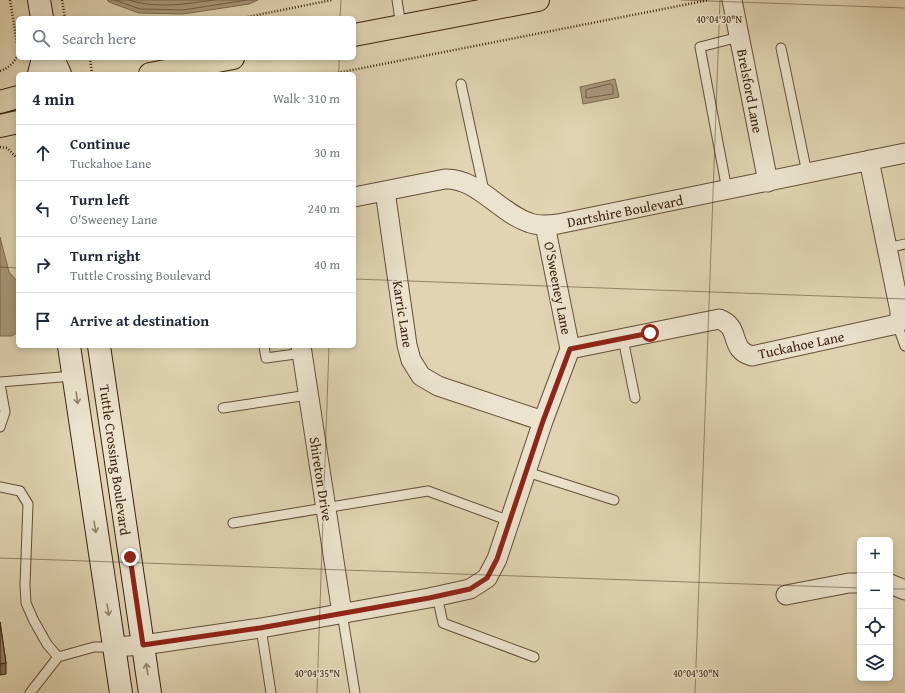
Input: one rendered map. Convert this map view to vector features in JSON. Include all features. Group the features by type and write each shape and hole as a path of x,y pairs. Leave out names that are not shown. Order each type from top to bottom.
{"main road":[{"path":"39,0 42,16"},
{"path":"356,35 538,0"},
{"path":"39,72 42,60"},
{"path":"54,60 59,72"},
{"path":"160,72 224,60"},
{"path":"0,88 16,84"},
{"path":"0,102 16,98"},
{"path":"0,126 16,122"},
{"name":"Tuttle Crossing Boulevard","path":"69,348 120,693"},
{"name":"Tuttle Crossing Boulevard","path":"99,348 150,693"}],"street":[{"name":"Brelsford Lane","path":"732,0 768,182"},
{"name":"Dartshire Boulevard","path":"356,197 445,179 456,179 530,223 545,225 558,224 905,153"},
{"path":"869,160 896,246 899,318"},
{"name":"Karric Lane","path":"384,191 407,345 411,360 421,376 438,386 543,421"},
{"name":"O'Sweeney Lane","path":"114,647 143,645 260,628 437,596 470,589 487,578 497,559 543,421 570,349 545,225"},
{"name":"Tuckahoe Lane","path":"570,349 719,319 727,322 732,328 739,350 752,356 899,318"},
{"name":"Shireton Drive","path":"302,350 342,612"},
{"path":"786,595 849,583 857,583"},
{"path":"893,585 905,590"}],"lane":[{"path":"397,0 401,26"},
{"path":"727,190 700,47 739,37"},
{"path":"781,48 807,173"},
{"path":"461,84 484,195"},
{"path":"899,318 905,346"},
{"path":"623,339 635,398"},
{"path":"264,348 266,358 302,350"},
{"path":"0,427 5,412 0,383 73,376"},
{"path":"223,408 308,395"},
{"path":"527,472 614,500"},
{"path":"0,487 20,491 28,504 25,585 26,602 34,622 47,644 58,657"},
{"path":"233,523 428,491 510,521"},
{"path":"437,596 443,623 534,657"},
{"path":"342,612 355,693"},
{"path":"260,628 271,693"},
{"path":"30,693 58,657 94,647 114,647"}],"path":[{"path":"10,0 16,37"},
{"path":"62,0 65,16"},
{"path":"252,16 332,0"},
{"path":"342,72 709,0"},
{"path":"0,71 9,67 16,59"},
{"path":"90,60 92,72"},
{"path":"0,147 7,148 16,155"}],"water":[{"path":"107,0 258,0 249,4 183,14 139,13"},
{"path":"615,79 619,97 583,104 580,87"},
{"path":"0,237 9,272 16,280 16,333 12,336 0,336"}],"building":[{"path":"0,622 6,663 0,664"}],"route":[{"path":"130,557 143,645 260,628 342,612 429,598 470,589 487,578 497,559 522,488 543,421 570,349 650,333"}]}
